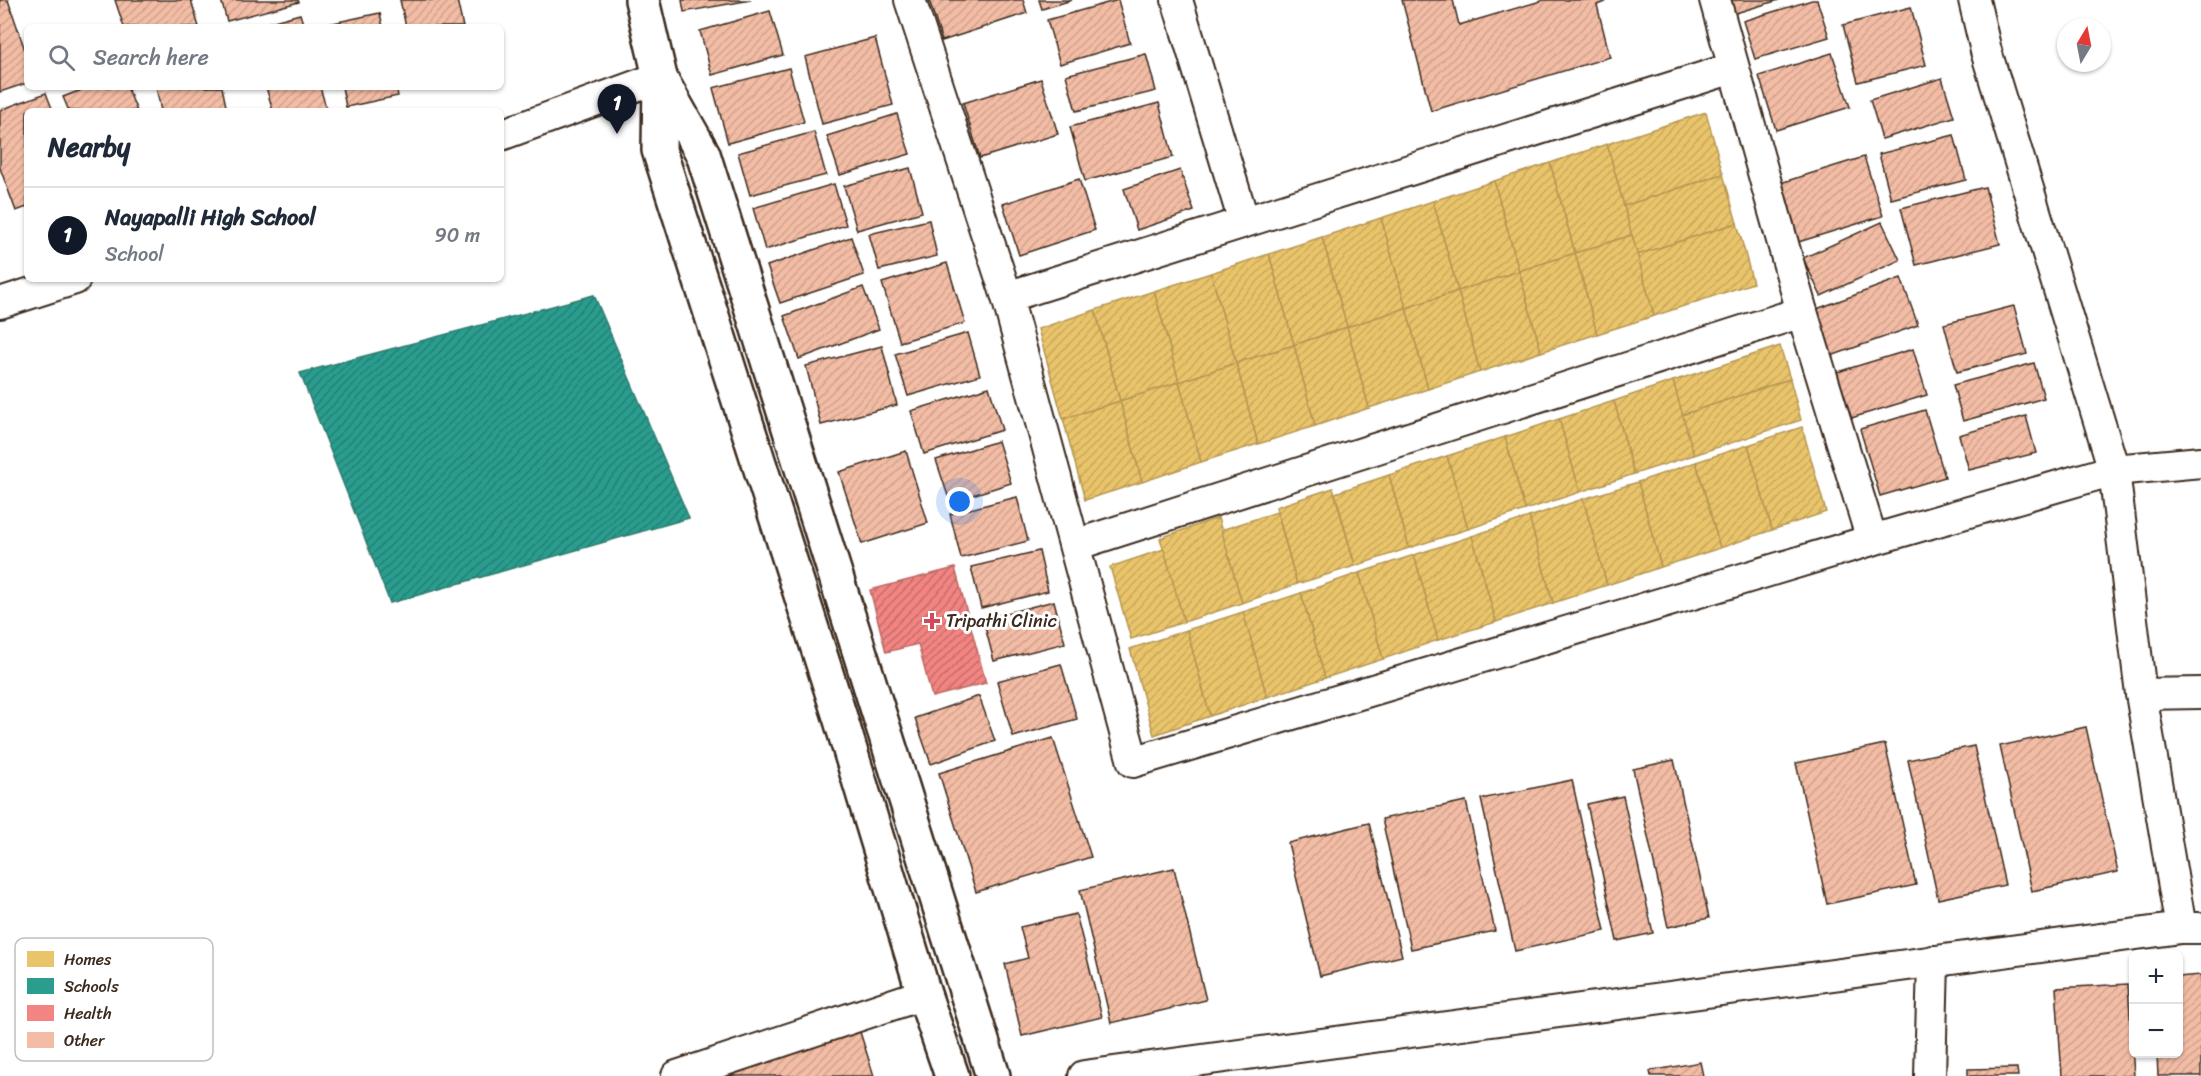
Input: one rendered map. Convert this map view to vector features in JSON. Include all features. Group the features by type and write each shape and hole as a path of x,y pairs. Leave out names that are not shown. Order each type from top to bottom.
{"street":[{"path":"642,0 660,77 659,150 840,717 924,994 952,1076"},
{"path":"910,0 1007,297 1133,762 1872,540 2114,470 2201,462"},
{"path":"1177,0 1244,222"},
{"path":"1715,0 1802,312 1872,540"},
{"path":"1084,1076 2191,928 2140,694 2114,470 1986,51 1974,0"},
{"path":"1007,297 1733,68"},
{"path":"504,134 660,77"},
{"path":"660,77 703,154 993,1076"},
{"path":"0,303 66,282"},
{"path":"1075,545 1802,312"},
{"path":"2140,694 2201,693"},
{"path":"1930,1076 1933,961"},
{"path":"695,1073 924,994"}],"building: Homes":[{"path":"1706,112 1723,174 1624,206 1607,144"},
{"path":"1607,144 1632,235 1575,253 1550,163"},
{"path":"1550,163 1575,253 1519,271 1494,181"},
{"path":"1723,174 1737,223 1637,255 1624,206"},
{"path":"1494,181 1519,271 1458,291 1433,201"},
{"path":"1433,201 1458,291 1406,308 1381,218"},
{"path":"1381,218 1406,308 1347,327 1322,237"},
{"path":"1737,223 1753,283 1654,316 1637,255"},
{"path":"1632,235 1654,316 1597,334 1575,253"},
{"path":"1322,237 1347,327 1294,345 1269,254"},
{"path":"1575,253 1597,334 1541,352 1519,271"},
{"path":"1269,254 1294,345 1236,363 1211,273"},
{"path":"1519,271 1541,352 1480,372 1458,291"},
{"path":"1211,273 1236,363 1179,382 1154,291"},
{"path":"1154,291 1179,382 1120,401 1095,310"},
{"path":"1458,291 1480,372 1428,389 1406,308"},
{"path":"1406,308 1428,389 1369,408 1347,327"},
{"path":"1095,310 1120,401 1063,419 1038,329"},
{"path":"1347,327 1369,408 1315,426 1294,345"},
{"path":"1294,345 1315,426 1258,444 1236,363"},
{"path":"1780,346 1790,379 1682,415 1673,381"},
{"path":"1236,363 1258,444 1201,462 1179,382"},
{"path":"1790,379 1801,420 1694,455 1682,415"},
{"path":"1673,381 1694,455 1634,474 1614,401"},
{"path":"1179,382 1201,462 1142,482 1120,401"},
{"path":"1120,401 1142,482 1085,500 1063,419"},
{"path":"1614,401 1634,474 1580,492 1559,419"},
{"path":"1559,419 1580,492 1525,510 1505,437"},
{"path":"1802,427 1826,512 1772,530 1748,445"},
{"path":"1505,437 1525,510 1468,529 1447,456"},
{"path":"1748,445 1772,530 1720,548 1696,462"},
{"path":"1447,456 1468,529 1409,548 1389,475"},
{"path":"1696,462 1720,548 1661,567 1638,482"},
{"path":"1389,475 1409,548 1355,566 1335,493"},
{"path":"1638,482 1661,567 1607,585 1583,499"},
{"path":"1333,488 1355,566 1297,584 1276,507"},
{"path":"1583,499 1607,585 1553,603 1529,517"},
{"path":"1277,512 1297,584 1242,603 1221,530"},
{"path":"1529,517 1553,603 1496,622 1472,536"},
{"path":"1218,518 1242,603 1184,622 1160,538"},
{"path":"1472,536 1496,622 1438,640 1414,555"},
{"path":"1164,549 1184,622 1131,639 1110,567"},
{"path":"1414,555 1438,640 1383,659 1359,573"},
{"path":"1359,573 1383,659 1325,678 1301,593"},
{"path":"1301,593 1325,678 1267,697 1243,612"},
{"path":"1243,612 1267,697 1210,716 1187,630"},
{"path":"1187,630 1210,716 1154,735 1130,649"}],"building: Schools":[{"path":"594,295 689,518 390,603 300,373"}],"building: Health":[{"path":"955,568 986,683 932,697 918,644 886,652 870,590"}],"building: Other":[{"path":"0,0 8,0 24,47 24,84 0,92"},
{"path":"115,0 191,0 198,24 123,24"},
{"path":"221,0 298,0 299,2 227,21"},
{"path":"400,0 457,0 462,24 405,24"},
{"path":"682,0 751,0 684,12"},
{"path":"929,0 1023,0 1027,13 942,41"},
{"path":"1039,0 1072,0 1042,9"},
{"path":"1118,0 1130,43 1060,64 1047,20"},
{"path":"1402,0 1453,0 1459,25 1544,0 1605,0 1597,5 1610,57 1431,111"},
{"path":"1725,0 1779,0 1729,15"},
{"path":"1817,0 1829,37 1755,59 1743,21"},
{"path":"1911,7 1926,65 1858,82 1843,25"},
{"path":"770,11 783,55 712,75 700,31"},
{"path":"380,13 382,24 328,24"},
{"path":"300,14 303,24 263,24"},
{"path":"875,38 893,105 822,124 805,57"},
{"path":"1832,53 1850,107 1776,130 1759,76"},
{"path":"1146,54 1156,91 1076,111 1066,75"},
{"path":"789,68 804,122 728,143 713,88"},
{"path":"1942,78 1954,117 1882,139 1870,100"},
{"path":"1041,79 1058,134 980,158 963,103"},
{"path":"81,90 128,90 136,108 68,108 63,97"},
{"path":"157,90 223,90 226,108 160,108"},
{"path":"267,90 321,90 326,108 272,108"},
{"path":"343,90 397,90 398,96 346,107"},
{"path":"46,93 52,108 24,108 24,208 16,211 0,168 0,110"},
{"path":"1159,103 1173,157 1085,181 1070,127"},
{"path":"897,114 910,154 840,175 827,136"},
{"path":"814,132 826,175 750,195 738,153"},
{"path":"1954,135 1966,180 1891,199 1879,154"},
{"path":"1864,157 1883,216 1795,243 1777,184"},
{"path":"910,168 922,212 857,230 844,186"},
{"path":"1180,170 1194,211 1137,230 1124,189"},
{"path":"1079,179 1095,230 1019,255 1003,204"},
{"path":"834,184 846,225 765,250 753,208"},
{"path":"1985,187 2000,244 1916,265 1901,208"},
{"path":"929,220 937,256 879,270 869,234"},
{"path":"1882,222 1900,260 1821,296 1803,258"},
{"path":"851,237 864,275 780,303 767,266"},
{"path":"947,263 965,323 900,342 882,283"},
{"path":"1901,278 1918,325 1831,356 1814,310"},
{"path":"863,287 879,329 799,359 784,316"},
{"path":"2014,306 2027,354 1957,372 1944,324"},
{"path":"968,333 980,375 908,396 895,354"},
{"path":"882,346 897,405 821,425 806,366"},
{"path":"1913,349 1927,395 1848,419 1834,373"},
{"path":"2034,363 2044,398 1963,421 1953,385"},
{"path":"989,387 1002,430 924,454 911,411"},
{"path":"1925,410 1945,477 1880,496 1860,429"},
{"path":"2026,416 2036,453 1969,470 1959,435"},
{"path":"998,441 1011,483 950,502 936,460"},
{"path":"906,451 928,523 862,544 839,472"},
{"path":"1017,497 1028,541 961,558 950,514"},
{"path":"1039,551 1048,591 981,608 971,567"},
{"path":"1054,601 1065,643 994,661 983,619"},
{"path":"1061,664 1077,719 1013,737 997,681"},
{"path":"979,696 995,741 931,764 915,718"},
{"path":"2086,727 2118,872 2032,891 2000,746"},
{"path":"1053,738 1091,857 976,892 939,773"},
{"path":"1885,744 1916,885 1827,904 1796,763"},
{"path":"1974,746 2005,885 1938,899 1908,760"},
{"path":"1674,760 1709,918 1668,927 1633,769"},
{"path":"1572,780 1605,931 1515,951 1481,799"},
{"path":"1623,796 1653,933 1617,941 1587,804"},
{"path":"1466,801 1495,931 1411,949 1382,819"},
{"path":"1369,823 1402,956 1320,976 1288,843"},
{"path":"1174,868 1206,1000 1111,1023 1080,890"},
{"path":"1076,914 1102,1017 1022,1036 1005,964 1028,958 1020,927"},
{"path":"2201,975 2201,1076 2158,1076 2157,1058 2183,1058 2183,977"},
{"path":"2128,984 2129,1058 2133,1058 2134,1076 2062,1076 2056,988"},
{"path":"860,1032 874,1076 729,1076 728,1073"},
{"path":"1700,1062 1703,1076 1651,1076 1650,1071"},
{"path":"2017,1068 2018,1076 1968,1076 1968,1069"}],"place":[{"name":"Nayapalli High School","path":"617,134"},
{"name":"Tripathi Clinic","path":"932,621"}]}
